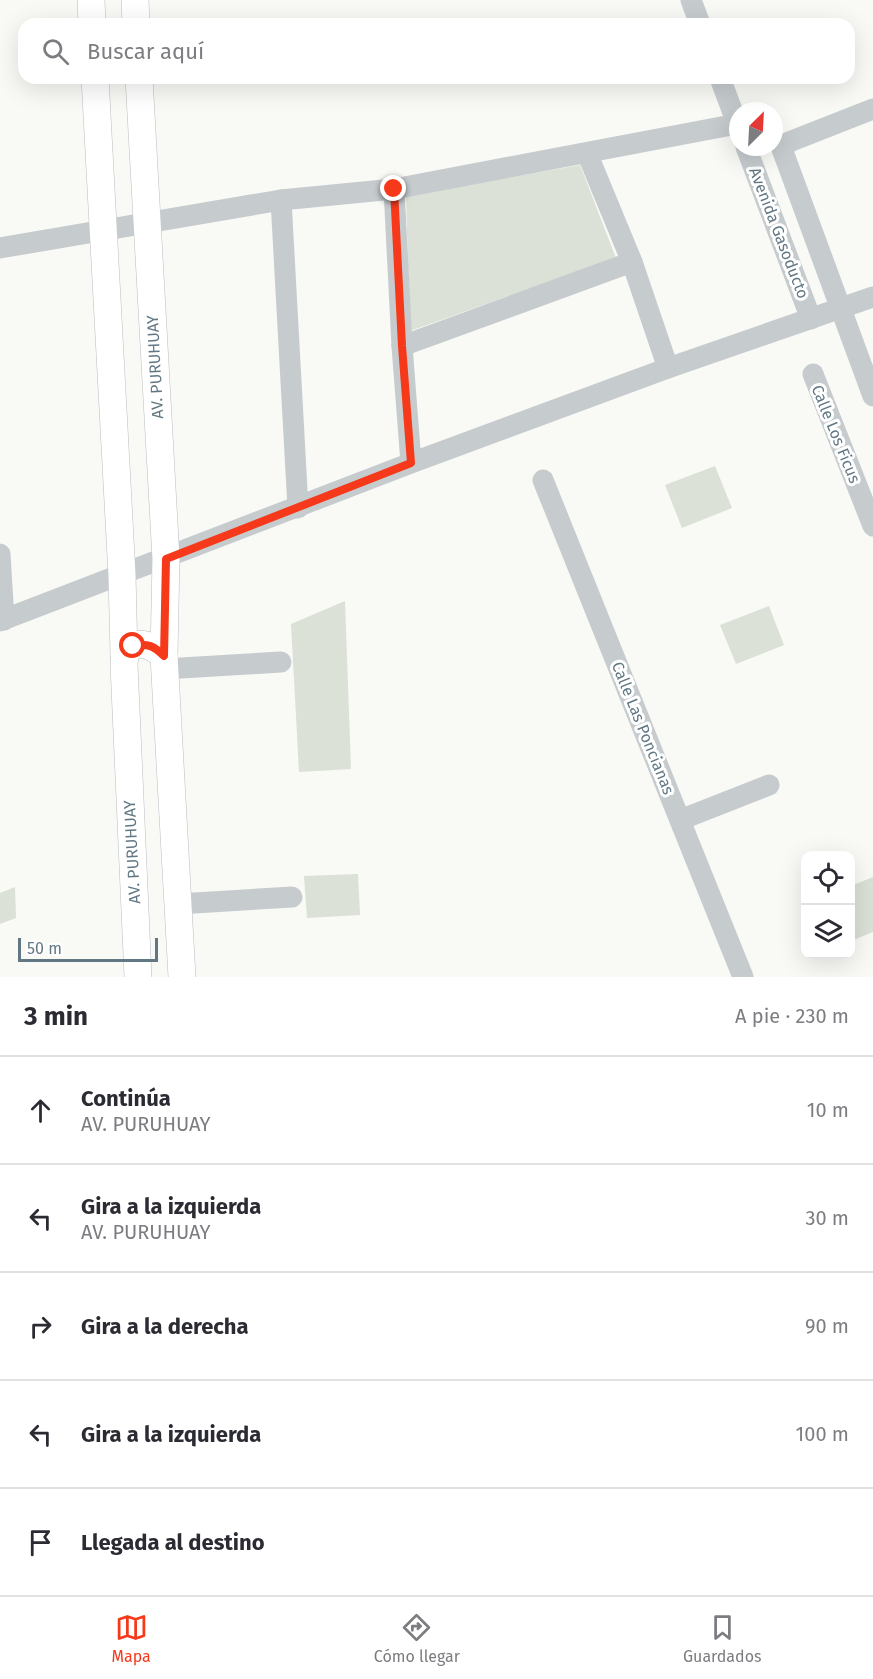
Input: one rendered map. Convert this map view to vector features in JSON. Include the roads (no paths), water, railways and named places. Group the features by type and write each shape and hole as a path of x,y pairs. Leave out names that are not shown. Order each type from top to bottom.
{"main road":[{"path":"91,0 92,18"},
{"path":"135,0 136,18"},
{"name":"AV. PURUHUAY","path":"95,84 122,575 138,977"},
{"name":"AV. PURUHUAY","path":"139,84 166,559 165,662 182,977"},
{"path":"124,656 133,646 145,643 156,648 165,662"}],"street":[{"path":"691,0 698,18"},
{"path":"722,84 729,102"},
{"path":"873,109 789,142 782,149 873,396"},
{"path":"0,248 281,200 394,189 729,127"},
{"path":"587,153 632,262 668,368"},
{"name":"Avenida Gasoducto","path":"749,156 811,319"},
{"path":"394,189 411,463"},
{"path":"281,200 298,508"},
{"path":"402,346 632,262"},
{"path":"0,554 2,621 411,463 668,368 873,297"},
{"name":"Calle Los Ficus","path":"813,374 873,526"},
{"name":"Calle Las Poncianas","path":"543,480 743,977"},
{"path":"165,662 280,662"},
{"path":"680,820 768,785"},
{"path":"178,904 292,897"}]}
